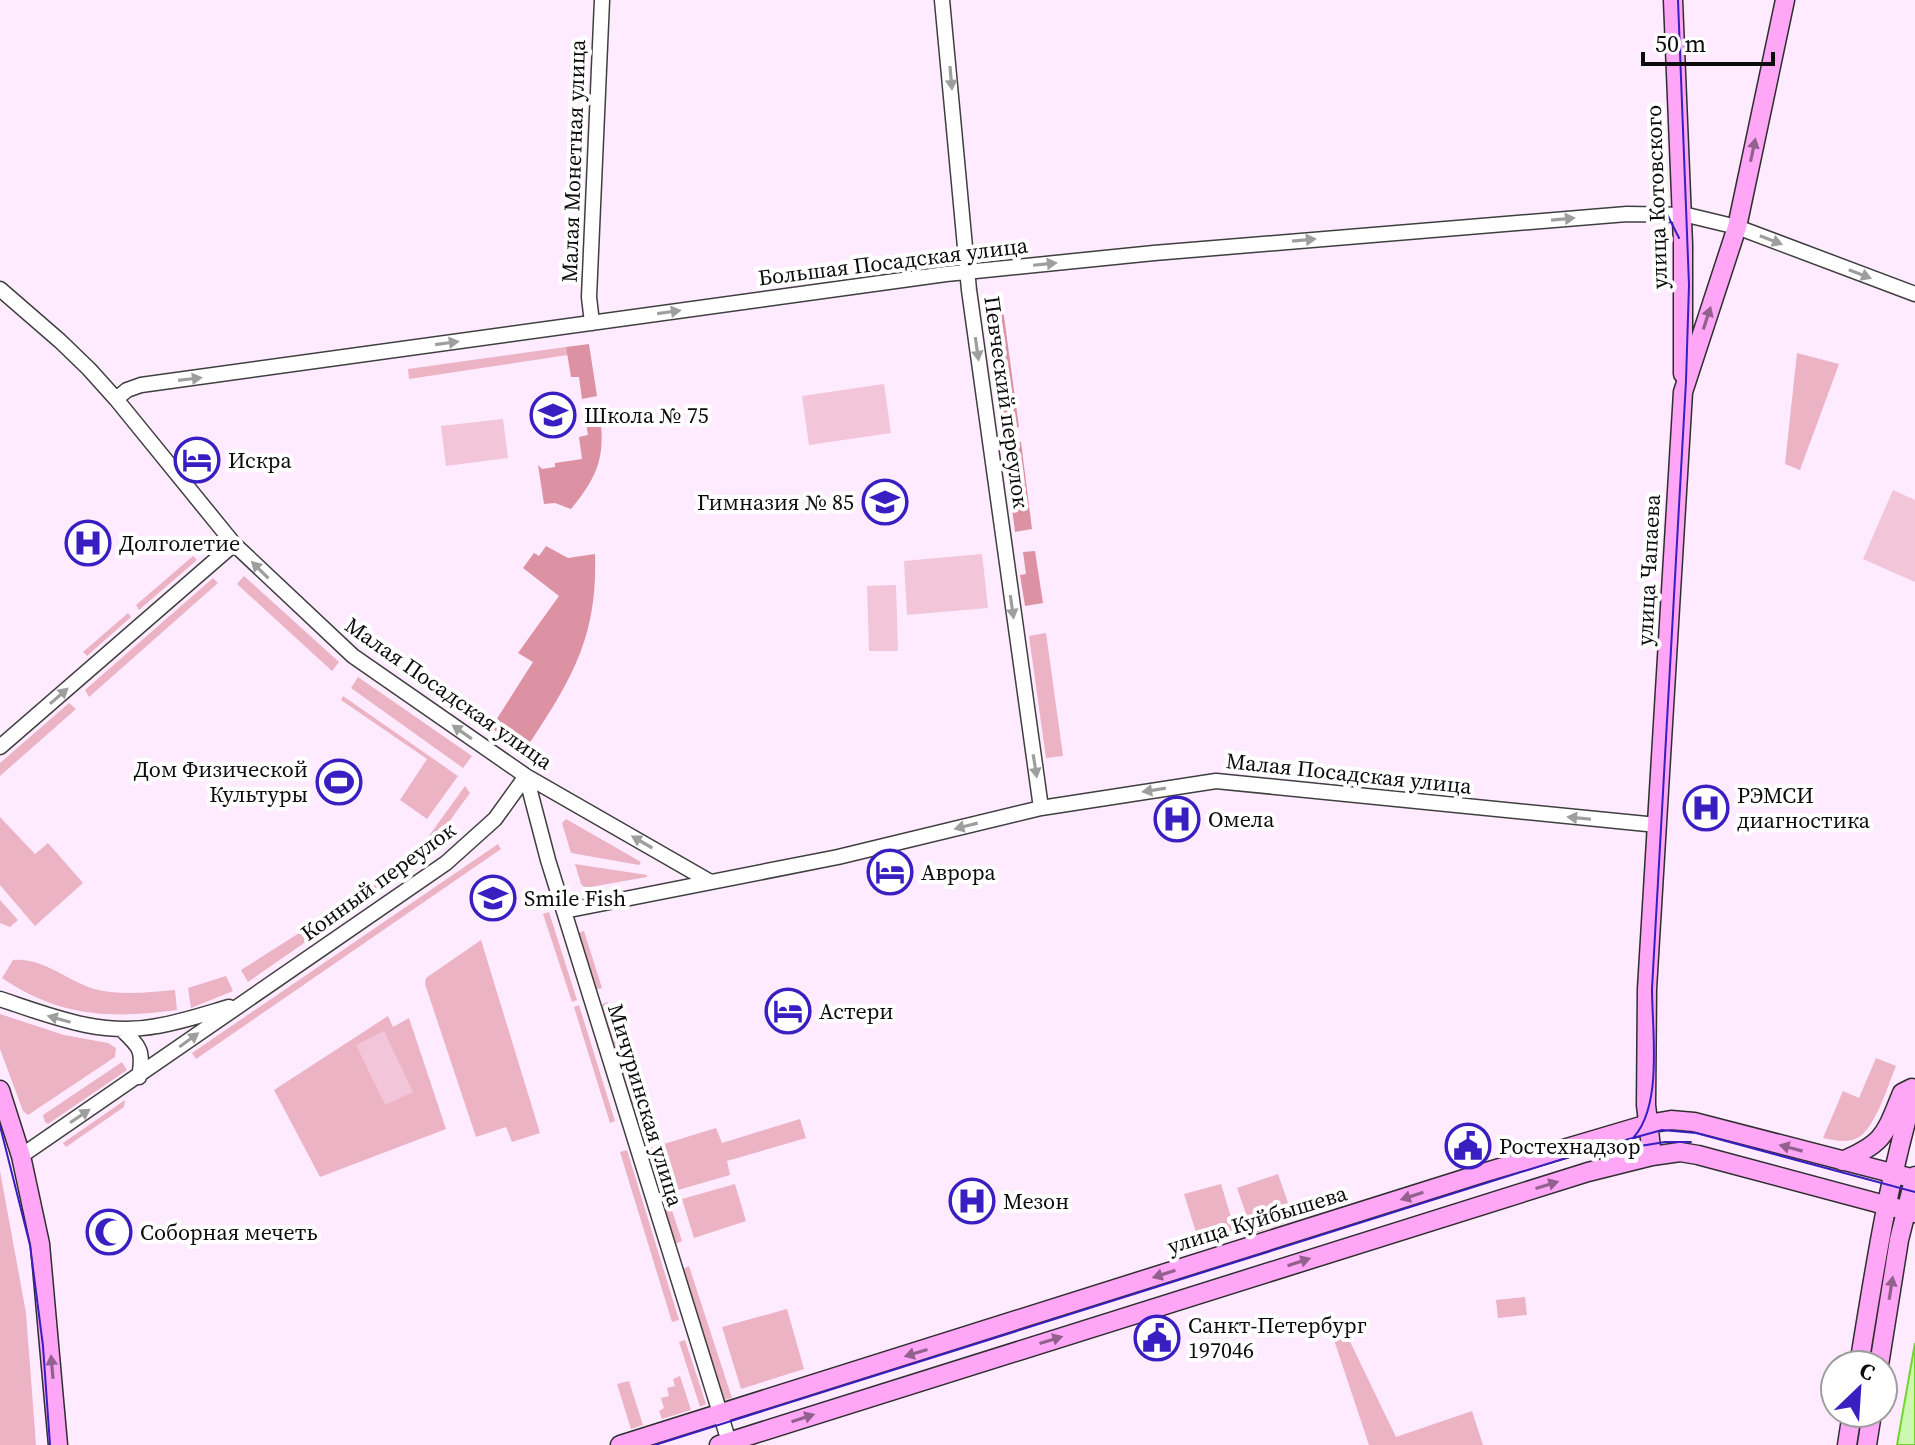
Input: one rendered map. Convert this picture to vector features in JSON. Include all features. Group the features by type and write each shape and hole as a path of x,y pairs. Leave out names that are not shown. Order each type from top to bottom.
{"main road":[{"name":"улица Котовского","path":"1673,0 1682,215 1683,392"},
{"name":"улица Чапаева","path":"1652,1156 1648,1124 1647,989 1683,392 1737,227 1785,0"},
{"path":"1842,1161 1871,1148 1880,1140 1902,1093 1915,1089"},
{"path":"1882,1349 1903,1209 1894,1174 1915,1089"},
{"path":"0,1090 21,1156 40,1244 58,1445"},
{"name":"улица Куйбышева","path":"620,1445 1486,1172 1648,1124 1682,1120 1915,1178"},
{"path":"726,1444 1409,1227 1588,1172 1652,1156 1680,1152 1698,1155 1903,1209"},
{"path":"1862,1349 1875,1264 1915,1178"}],"street":[{"name":"Малая Монетная улица","path":"592,323 589,297 602,0"},
{"name":"Певческий переулок","path":"942,0 967,272 1041,808"},
{"name":"Большая Посадская улица","path":"116,399 127,390 141,385 967,272 1627,214 1682,215 1737,227 1915,294"},
{"name":"Малая Посадская улица","path":"0,289 60,341 116,399 234,544 353,656 526,776 709,881"},
{"path":"0,747 234,544"},
{"name":"Мичуринская улица","path":"526,776 564,911 720,1414 726,1444"},
{"name":"Конный переулок","path":"21,1156 446,863 495,819 526,776"},
{"name":"Малая Посадская улица","path":"564,911 838,857 1041,808 1216,781 1657,825"},
{"name":"Конный переулок","path":"0,999 62,1020 121,1029 155,1027 239,1004"},
{"path":"121,1029 139,1047 143,1058 139,1077"}],"shaded area":[{"path":"1003,309 1019,427 1002,429 987,311"},
{"path":"589,344 597,396 582,399 579,377 571,377 566,347"},
{"path":"566,347 568,355 409,379 408,369"},
{"path":"1797,353 1839,364 1800,470 1785,464"},
{"path":"884,384 891,433 809,445 802,396"},
{"path":"599,409 601,451 589,485 571,509 555,503 544,504 538,465 542,469 555,467 555,463 582,459 579,437 588,435 584,412"},
{"path":"503,419 508,458 446,466 441,426"},
{"path":"1021,442 1032,529 1015,532 1004,444"},
{"path":"1893,490 1915,500 1915,582 1863,559"},
{"path":"546,546 568,558 595,554 595,584 592,611 578,658 568,681 525,750 491,728 533,662 518,653 559,596 523,568 534,553 539,556"},
{"path":"1035,551 1043,603 1025,606 1020,575 1026,574 1023,552"},
{"path":"982,554 988,608 907,615 904,561"},
{"path":"193,556 197,560 139,610 136,605"},
{"path":"244,576 339,662 332,671 237,584"},
{"path":"213,578 218,583 89,697 85,690"},
{"path":"896,585 898,651 869,651 867,586"},
{"path":"128,613 131,617 87,656 83,652"},
{"path":"1046,633 1063,756 1046,758 1029,636"},
{"path":"358,677 472,756 463,768 351,688"},
{"path":"343,696 458,776 427,819 400,800 427,759 341,700"},
{"path":"69,703 76,709 0,776 0,763"},
{"path":"465,786 470,793 427,852 421,847"},
{"path":"0,817 35,854 48,843 83,883 35,926 0,885"},
{"path":"566,819 641,862 639,865 571,853 562,823"},
{"path":"498,844 501,849 196,1059 192,1053"},
{"path":"416,853 423,858 408,873 370,899 364,891"},
{"path":"575,864 647,875 647,877 585,888"},
{"path":"0,900 18,920 10,927 0,923"},
{"path":"351,900 356,907 248,982 241,970"},
{"path":"549,912 577,1000 572,1002 543,914"},
{"path":"584,931 602,988 595,990 578,933"},
{"path":"481,940 540,1133 512,1142 506,1127 476,1137 425,984 426,978"},
{"path":"13,960 34,962 104,991 134,993 175,990 177,1010 107,1014 65,1008 23,991 2,978"},
{"path":"226,976 233,991 191,1008 188,988"},
{"path":"608,1002 624,1057 617,1060 600,1005"},
{"path":"579,1005 615,1121 610,1123 574,1007"},
{"path":"0,1014 64,1035 108,1043 116,1048 115,1057 28,1115 23,1111 0,1049"},
{"path":"388,1016 393,1027 409,1018 446,1129 320,1177 274,1090"},
{"path":"384,1031 413,1092 385,1105 356,1045"},
{"path":"1876,1058 1896,1066 1868,1128 1851,1140 1823,1138 1843,1091 1859,1098"},
{"path":"122,1062 127,1070 48,1124 45,1122 43,1115"},
{"path":"628,1067 646,1122 638,1125 620,1069"},
{"path":"125,1100 124,1107 66,1147 63,1143"},
{"path":"800,1119 806,1138 727,1161 730,1175 678,1190 664,1144 716,1128 722,1143"},
{"path":"652,1147 667,1195 661,1197 645,1149"},
{"path":"627,1150 679,1320 672,1322 620,1152"},
{"path":"0,1171 26,1313 36,1445 0,1445"},
{"path":"1278,1174 1294,1220 1253,1234 1237,1188"},
{"path":"735,1184 746,1221 694,1238 682,1199"},
{"path":"1221,1184 1235,1230 1199,1242 1184,1194"},
{"path":"670,1204 682,1241 675,1244 663,1206"},
{"path":"689,1266 732,1398 724,1400 683,1269"},
{"path":"1525,1297 1527,1315 1498,1318 1496,1300"},
{"path":"787,1309 804,1369 741,1389 722,1327"},
{"path":"1343,1327 1396,1437 1472,1411 1483,1445 1369,1445 1331,1331"},
{"path":"685,1340 706,1404 700,1407 679,1342"},
{"path":"1915,1343 1915,1445 1897,1445"},
{"path":"680,1376 691,1410 662,1419 659,1411 664,1408 661,1398 669,1396 667,1388 675,1386 673,1379"},
{"path":"629,1381 643,1425 631,1429 617,1384"}],"tram line":[{"path":"1630,1141 1641,1127 1648,1110 1654,1070 1652,989 1686,381 1689,285 1678,0"},
{"path":"1657,194 1679,238"},
{"path":"0,1126 30,1245 43,1346 50,1445"},
{"path":"655,1445 1662,1130 1696,1133 1915,1192"},
{"path":"1640,1146 1691,1142"}],"place":[{"name":"Школа № 75","path":"553,415"},
{"name":"Искра","path":"197,460"},
{"name":"Гимназия № 85","path":"885,502"},
{"name":"Долголетие","path":"88,543"},
{"name":"Дом Физической Культуры","path":"339,782"},
{"name":"РЭМСИ диагностика","path":"1706,808"},
{"name":"Омела","path":"1177,819"},
{"name":"Аврора","path":"890,872"},
{"name":"Smile Fish","path":"493,898"},
{"name":"Астери","path":"788,1011"},
{"name":"Ростехнадзор","path":"1468,1146"},
{"name":"Мезон","path":"972,1201"},
{"name":"Соборная мечеть","path":"109,1232"},
{"name":"Санкт-Петербург 197046","path":"1157,1338"}]}
